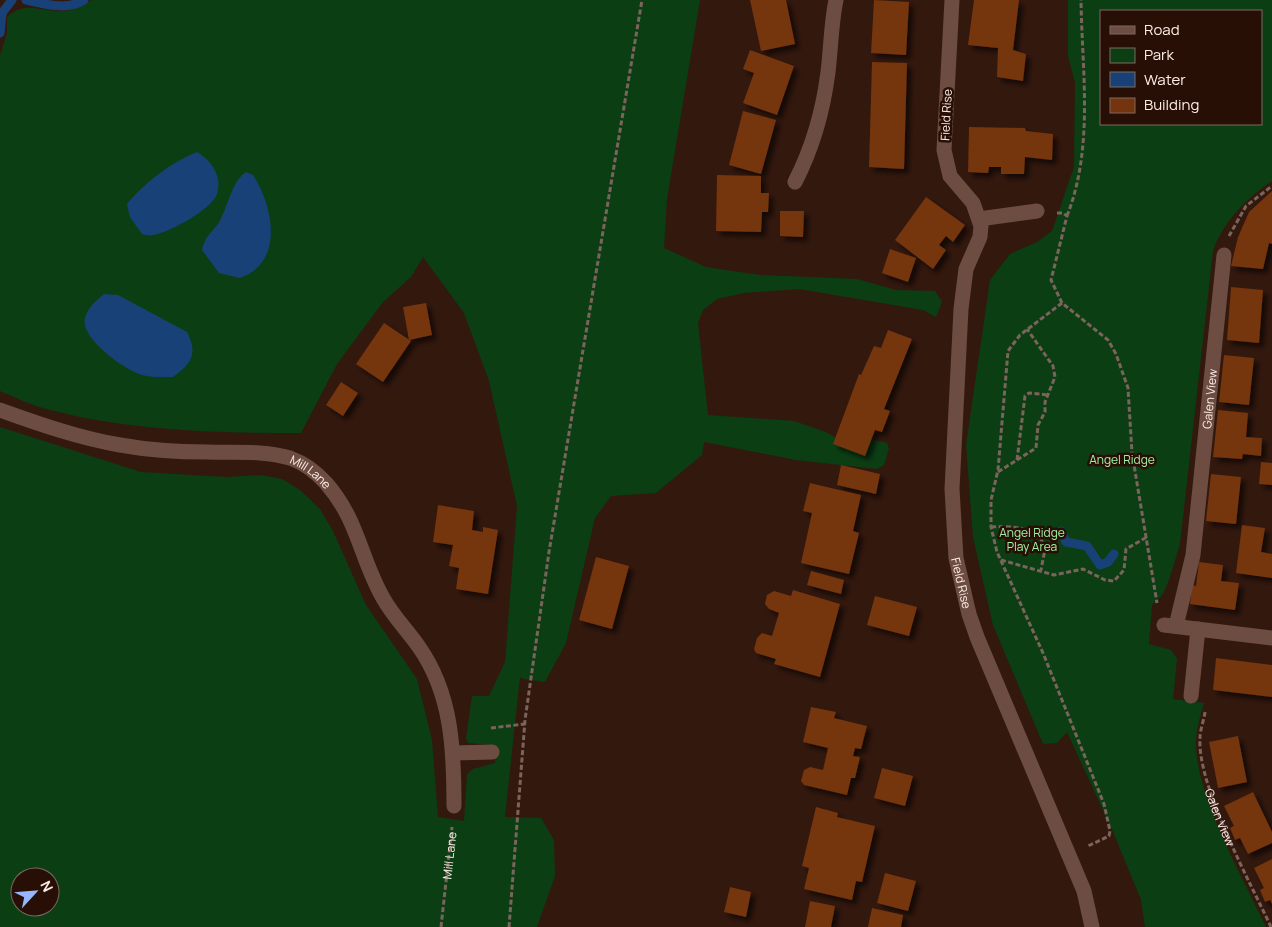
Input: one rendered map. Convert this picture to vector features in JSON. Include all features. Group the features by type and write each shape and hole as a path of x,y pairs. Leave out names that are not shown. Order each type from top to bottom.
{"street":[{"path":"795,182 818,130 828,72 832,18 836,0"},
{"name":"Field Rise","path":"952,0 944,150 950,176 973,203 979,219 981,232 966,269 961,309 952,489 956,558 969,614 977,637 1084,891 1092,927"},
{"path":"979,219 1037,211"},
{"name":"Galen View","path":"1198,629 1170,626 1193,555 1224,256"},
{"name":"Mill Lane","path":"0,410 80,436 119,445 192,452 258,453 289,458 309,467 326,483 343,504 357,531 373,579 383,599 419,647 437,678 447,707 453,753 454,806"},
{"path":"1191,696 1198,629 1272,638"},
{"path":"453,753 492,752"}],"path":[{"path":"508,927 525,720 546,572 642,0"},
{"path":"1081,0 1086,104 1081,166 1051,280 1062,303 1097,329 1108,340 1116,354 1128,388 1132,454 1157,600"},
{"path":"1224,256 1231,231 1246,206 1272,186"},
{"path":"1063,212 1067,216"},
{"path":"1062,303 1013,342 1007,356 998,472 991,500 991,526 1001,560 1043,653 1108,819 1108,836 1069,855"},
{"path":"998,472 1036,448 1038,425 1045,412 1048,395 1054,384 1054,370 1027,329"},
{"path":"1016,460 1024,400 1029,392 1048,395"},
{"path":"991,526 1018,527 1028,530 1041,538 1044,549 1041,570"},
{"path":"1001,560 1058,575 1083,568 1105,580 1114,581 1124,570 1126,549 1147,537"},
{"name":"Galen View","path":"1206,709 1200,738 1201,754 1210,788 1225,829 1271,927"},
{"name":"Mill Lane","path":"441,927 454,806"}],"green space":[{"path":"92,0 700,0 667,199 664,248 706,267 760,275 857,279 896,290 935,291 942,302 936,317 923,310 799,289 744,293 717,299 703,310 698,323 708,415 794,421 826,432 865,455 871,439 887,443 889,448 884,465 877,469 796,460 704,442 702,455 656,493 611,496 595,518 566,643 545,682 520,677 505,817 541,818 554,840 555,876 537,927 0,927 0,427 141,472 226,477 261,475 282,479 300,490 320,509 333,531 366,605 417,679 432,740 438,817 464,821 467,774 473,769 495,763 493,745 468,743 466,738 472,696 489,696 505,662 517,506 489,381 464,313 423,257 411,277 383,302 337,364 301,433 206,431 143,427 81,417 44,408 0,391 0,55 7,33 7,17 20,9 26,8 66,11 78,8"},
{"name":"Angel Ridge","path":"1068,0 1272,0 1272,181 1245,203 1229,221 1217,240 1213,251 1180,544 1163,594 1152,605 1149,644 1171,650 1177,659 1173,699 1204,703 1198,725 1196,748 1205,792 1234,863 1266,927 1145,927 1141,900 1114,834 1067,732 1057,743 1043,744 993,625 973,537 966,445 990,280 1010,254 1037,242 1052,231 1074,167 1075,83 1068,56"}],"water":[{"path":"197,152 211,164 217,175 218,188 213,200 199,213 169,230 152,235 142,234 130,217 127,204 159,174 178,161"},
{"path":"246,172 253,175 266,202 271,232 269,247 264,260 254,270 240,278 219,273 202,250 206,239 218,224 237,182"},
{"path":"104,294 118,295 187,332 192,352 189,362 185,367 173,377 147,376 123,366 104,351 89,334 85,326 85,318 90,307"}],"building":[{"path":"750,0 786,0 795,44 761,51"},
{"path":"874,0 909,2 906,55 871,53"},
{"path":"974,0 1019,0 1013,50 1026,54 1023,81 997,77 998,48 968,45"},
{"path":"750,50 794,66 777,115 743,103 754,73 743,69"},
{"path":"872,62 907,63 904,169 869,167"},
{"path":"743,111 776,120 761,174 729,165"},
{"path":"969,127 1025,128 1026,131 1053,134 1052,160 1025,157 1024,174 1001,174 1001,167 989,167 988,173 968,172"},
{"path":"717,175 761,176 761,193 769,193 768,212 762,212 761,232 716,231"},
{"path":"1272,191 1272,244 1269,243 1263,269 1231,266 1238,237 1249,212"},
{"path":"926,197 965,225 953,242 946,236 939,245 946,250 933,269 895,240"},
{"path":"780,211 804,211 803,237 780,236"},
{"path":"890,249 916,258 908,282 882,273"},
{"path":"1231,287 1263,290 1259,343 1227,340"},
{"path":"426,303 432,335 409,340 403,307"},
{"path":"384,323 411,341 383,382 356,364"},
{"path":"888,330 912,339 884,409 890,411 882,432 875,430 865,456 833,444 859,374 861,375 874,346 881,348"},
{"path":"1224,355 1254,358 1249,405 1219,402"},
{"path":"341,382 358,393 343,416 326,405"},
{"path":"1218,410 1248,413 1246,437 1262,438 1261,456 1243,454 1242,459 1213,457"},
{"path":"1261,462 1272,463 1272,485 1259,484"},
{"path":"841,465 880,474 876,494 837,485"},
{"path":"1211,474 1241,477 1236,524 1206,521"},
{"path":"810,483 861,495 853,531 859,533 849,574 801,563 812,513 803,511"},
{"path":"438,505 474,511 472,530 483,532 483,527 498,530 488,594 456,589 459,568 449,566 453,545 433,542"},
{"path":"1242,525 1265,528 1261,552 1272,554 1272,578 1236,573"},
{"path":"596,557 629,566 612,629 579,620"},
{"path":"1199,562 1223,565 1221,581 1239,583 1235,610 1190,604 1192,585 1196,586"},
{"path":"811,571 844,580 841,594 807,585"},
{"path":"793,590 840,604 820,677 774,664 776,659 756,653 754,649 757,638 762,633 772,636 779,613 769,609 765,604 767,595 774,591 791,596"},
{"path":"875,596 917,607 909,636 867,625"},
{"path":"1216,658 1272,665 1272,697 1213,690"},
{"path":"811,707 836,712 834,718 867,726 861,749 855,748 853,756 860,757 855,778 851,778 847,795 804,785 801,781 804,770 810,767 823,770 828,748 803,742"},
{"path":"1238,736 1247,782 1218,788 1209,742"},
{"path":"882,768 913,776 905,806 874,798"},
{"path":"1253,792 1272,832 1272,843 1248,854 1240,838 1235,840 1230,828 1234,826 1224,806"},
{"path":"816,807 838,813 837,817 875,826 862,882 856,881 852,900 804,889 809,868 802,866"},
{"path":"1272,859 1272,904 1270,900 1265,902 1260,890 1264,888 1254,868"},
{"path":"885,873 916,881 908,911 877,903"},
{"path":"730,887 751,892 746,917 724,912"},
{"path":"810,901 835,906 831,927 805,927"},
{"path":"872,908 903,915 901,927 868,927"}],"waterway":[{"path":"0,33 2,13 12,0"},
{"path":"26,0 63,6 84,0"},
{"path":"1061,531 1066,542 1087,546 1100,565 1108,562 1114,554"}],"park label":[{"name":"Angel Ridge Play Area","path":"1032,539"}]}
